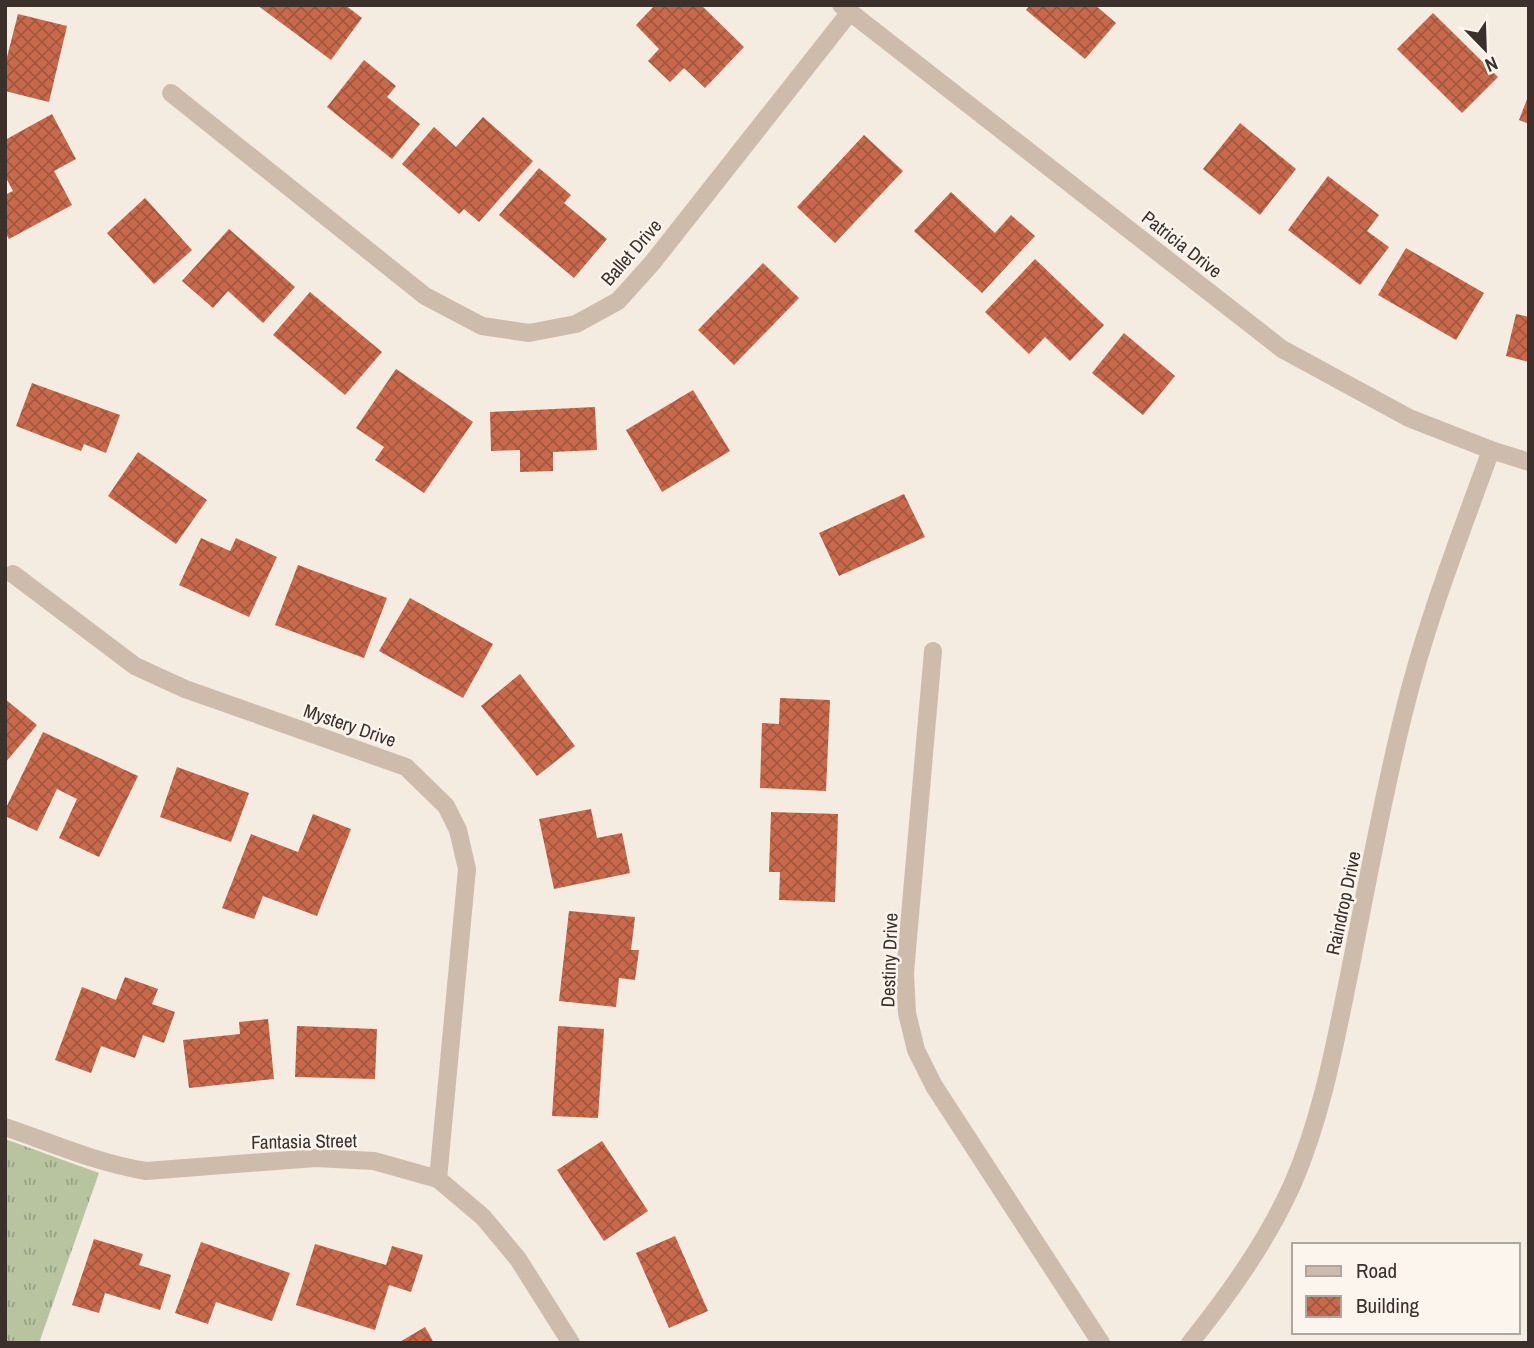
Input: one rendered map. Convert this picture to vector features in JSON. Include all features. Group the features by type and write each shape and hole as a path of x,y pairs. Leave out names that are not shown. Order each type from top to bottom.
{"street":[{"name":"Ballet Drive","path":"171,93 425,296 482,326 529,332 576,324 618,301 653,262 846,9"},
{"name":"Patricia Drive","path":"846,9 1282,349 1409,418 1529,462"},
{"name":"Raindrop Drive","path":"1190,1343 1232,1288 1265,1237 1293,1183 1315,1127 1330,1068 1402,718 1425,632 1491,450"},
{"name":"Mystery Drive","path":"13,574 135,666 185,689 406,767 446,806 458,830 467,869 438,1179"},
{"name":"Destiny Drive","path":"933,651 905,973 907,1013 916,1050 934,1086 1101,1343"},
{"name":"Fantasia Street","path":"5,1127 84,1157 146,1171 315,1158 374,1161 438,1179 483,1217 518,1259 571,1343"}],"green space":[{"path":"5,1139 99,1173 39,1343 5,1343"}],"building":[{"path":"257,5 345,5 362,18 331,60"},
{"path":"655,5 701,5 744,47 705,88 684,68 670,82 648,61 659,49 636,25"},
{"path":"1030,5 1095,5 1116,23 1085,59 1026,10"},
{"path":"1433,13 1498,77 1462,113 1397,49"},
{"path":"18,14 67,26 49,102 5,91 5,65"},
{"path":"364,60 396,86 387,97 420,124 392,159 327,107"},
{"path":"1529,94 1529,124 1519,120"},
{"path":"52,114 76,159 54,171 72,205 9,239 5,232 5,195 13,191 5,176 5,140"},
{"path":"483,117 533,161 479,222 464,209 459,214 402,164 434,127 456,147"},
{"path":"1240,123 1296,169 1260,215 1203,169"},
{"path":"864,135 903,171 835,243 797,207"},
{"path":"539,168 571,195 564,203 607,239 574,278 499,215"},
{"path":"1328,176 1379,215 1367,231 1389,247 1360,285 1288,230"},
{"path":"951,192 995,233 1011,215 1035,236 982,293 914,231"},
{"path":"145,198 192,250 154,284 107,233"},
{"path":"229,229 295,287 263,323 228,291 213,308 182,281"},
{"path":"1406,248 1484,293 1456,340 1378,295"},
{"path":"1035,259 1104,325 1070,361 1045,337 1029,354 985,312"},
{"path":"763,263 799,298 734,365 698,330"},
{"path":"310,292 382,352 345,395 273,335"},
{"path":"1516,314 1529,317 1529,362 1506,356"},
{"path":"1124,333 1175,376 1143,415 1092,373"},
{"path":"396,369 473,422 424,493 375,460 384,447 356,428"},
{"path":"32,383 120,415 106,453 84,444 81,451 16,426"},
{"path":"693,390 730,451 662,492 626,430"},
{"path":"595,407 597,450 553,452 553,471 520,472 520,450 491,451 490,412"},
{"path":"138,452 207,500 176,544 108,496"},
{"path":"904,494 925,537 839,576 819,533"},
{"path":"201,538 230,551 236,538 277,557 249,617 179,585"},
{"path":"298,565 387,598 364,658 275,625"},
{"path":"410,598 493,644 463,698 379,651"},
{"path":"520,674 575,746 537,776 481,706"},
{"path":"780,698 830,700 826,791 760,788 762,723 779,724"},
{"path":"5,699 37,725 5,763"},
{"path":"43,732 138,776 99,857 59,838 77,799 57,789 37,831 5,816 5,810"},
{"path":"177,767 249,793 231,842 160,817"},
{"path":"591,809 597,838 622,833 630,873 554,889 539,819"},
{"path":"771,812 838,814 835,902 779,900 780,872 769,872"},
{"path":"313,814 351,829 317,916 263,896 254,919 222,908 251,834 298,852"},
{"path":"569,911 635,917 631,950 639,950 635,980 619,978 616,1007 559,1001"},
{"path":"125,977 158,989 152,1004 175,1012 164,1043 143,1035 135,1058 101,1046 91,1073 55,1060 82,987 116,1000"},
{"path":"268,1019 274,1079 189,1088 183,1040 240,1034 239,1022"},
{"path":"297,1026 377,1029 375,1079 295,1077"},
{"path":"558,1026 604,1029 598,1118 552,1116"},
{"path":"602,1141 648,1211 604,1241 557,1170"},
{"path":"675,1236 708,1311 669,1328 636,1253"},
{"path":"94,1239 143,1254 139,1265 171,1275 160,1310 105,1293 99,1313 72,1305"},
{"path":"201,1242 290,1273 272,1321 216,1302 208,1324 175,1313"},
{"path":"315,1244 386,1265 392,1246 423,1255 411,1292 389,1285 375,1330 296,1305"},
{"path":"425,1327 434,1343 398,1343"}]}
